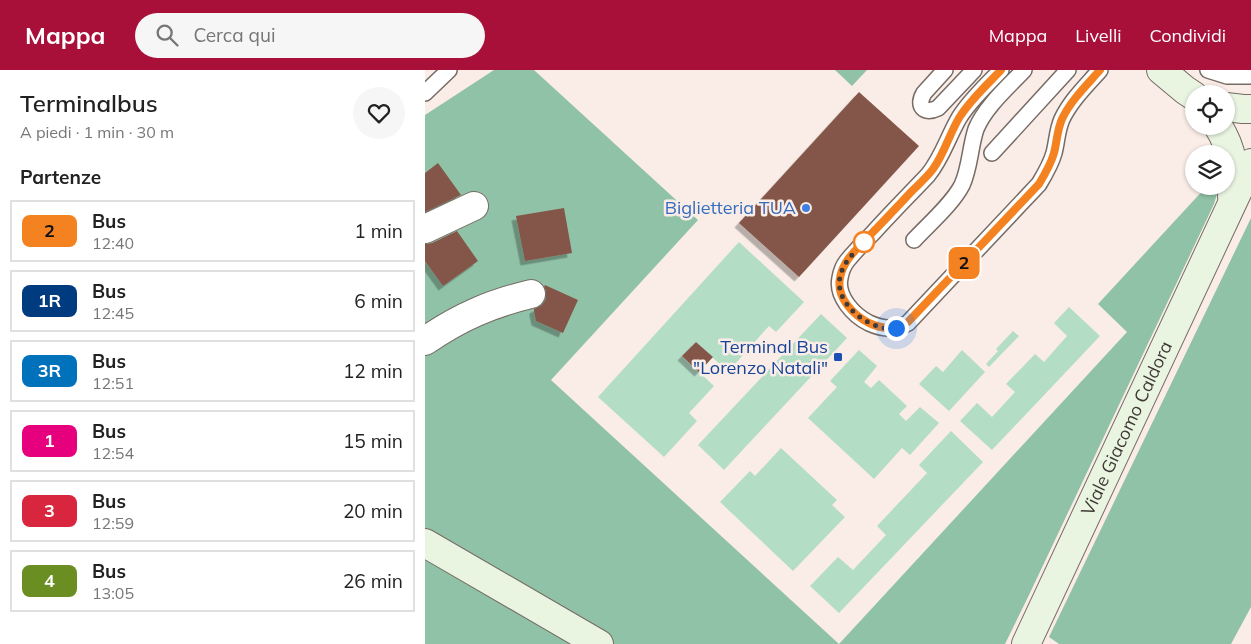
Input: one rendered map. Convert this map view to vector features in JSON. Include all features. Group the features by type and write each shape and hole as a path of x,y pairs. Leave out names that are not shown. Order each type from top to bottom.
{"main road":[{"path":"1161,70 1185,90"},
{"path":"1235,108 1251,109"},
{"name":"Viale Giacomo Caldora","path":"1223,135 1233,163 1232,198 1228,214"},
{"name":"Viale Giacomo Caldora","path":"1026,644 1251,163"},
{"path":"425,543 599,644"}],"street":[{"path":"425,229 474,206"},
{"path":"425,341 453,323 475,312 531,294"}],"lane":[{"path":"425,93 449,70"},
{"path":"945,70 923,95 920,102 924,109 931,111 938,108 973,70"},
{"path":"1001,70 963,111 932,169 858,248 844,266 839,282 841,295 851,309 866,322 890,328 903,326 1039,184 1052,159 1059,127 1063,118 1080,93 1100,70"},
{"path":"915,240 959,190 965,178 974,137 982,117 1024,70"},
{"path":"992,153 1067,70"},
{"path":"1210,71 1227,72 1230,70"},
{"path":"1210,71 1227,76 1251,76"}],"green space":[{"path":"494,70 534,70 698,220 551,380 839,644 425,644 425,115"},
{"path":"835,70 867,70 852,86"},
{"path":"1199,195 1217,195 1214,204 1005,644 839,644 1127,332 1098,304"},
{"path":"1251,218 1251,607 1231,644 1059,644 1049,637"},
{"path":"739,242 804,302 776,332 769,326 728,372 696,342 682,356 714,386 689,413 697,421 664,457 598,397"},
{"path":"1069,307 1100,336 992,450 960,421 977,403 992,417 1015,392 1006,384 1035,354 1044,362 1067,336 1054,323"},
{"path":"821,314 847,338 724,470 698,445"},
{"path":"1013,331 1019,336 989,367 986,364 998,351 996,349"},
{"path":"859,350 877,366 864,382 871,388 879,380 907,406 899,414 906,421 920,407 939,423 910,455 902,448 874,479 808,418 837,387 830,381"},
{"path":"962,350 985,372 949,411 919,384 936,366 943,372"},
{"path":"951,431 983,462 839,613 810,586 838,557 853,570 886,535 877,526 927,473 919,465"},
{"path":"781,448 837,500 832,505 845,517 793,571 720,502 750,471 755,476"}],"building":[{"path":"859,92 919,146 799,277 739,223"},
{"path":"438,163 461,195 425,212 425,173"},
{"path":"564,208 572,253 525,261 516,216"},
{"path":"457,231 478,261 443,286 425,261 425,244 432,243"},
{"path":"545,285 578,300 563,333 536,321 534,309 542,305 546,299"},
{"path":"696,342 713,357 699,372 682,356"}],"bus line":[{"name":"2","path":"1001,70 963,111 932,169 844,266 839,282 841,295 847,304 866,322 883,328 903,326 1039,184 1054,153 1059,127 1063,118 1080,93 1100,70"}],"place":[{"name":"Biglietteria TUA","path":"806,208"},
{"name":"Terminal Bus \"Lorenzo Natali\"","path":"838,357"}],"route":[{"path":"864,242 844,266 839,282 841,295 847,304 866,322 883,328 896,328"}]}
